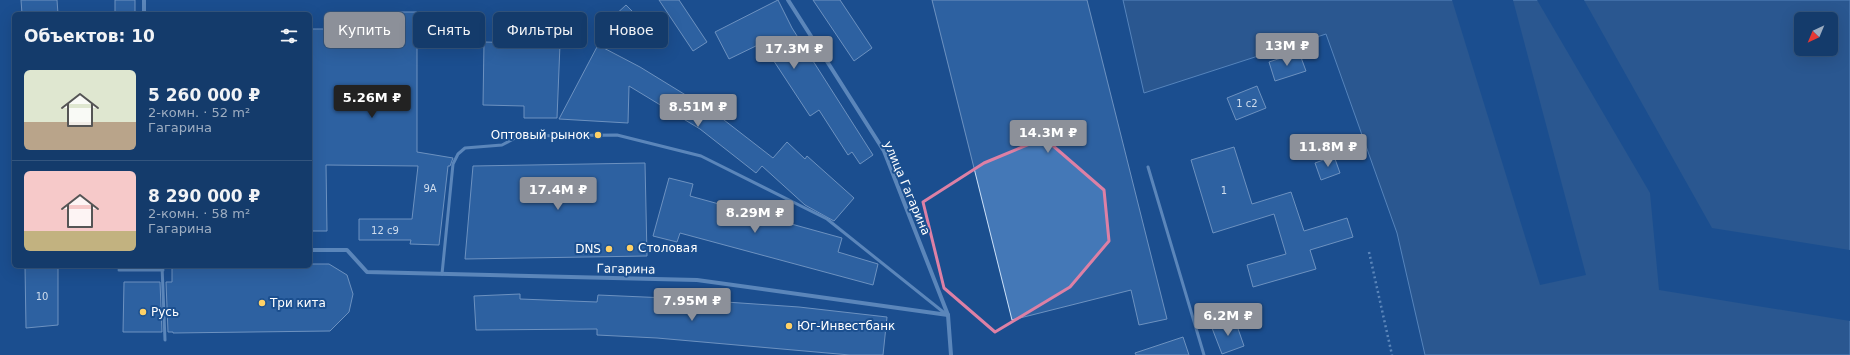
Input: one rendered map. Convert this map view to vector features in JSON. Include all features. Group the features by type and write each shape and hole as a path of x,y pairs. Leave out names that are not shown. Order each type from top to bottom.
{"street":[{"path":"144,0 144,12"},
{"name":"улица Гагарина","path":"788,0 884,151 948,315 951,355"},
{"name":"Гагарина","path":"312,250 347,250 368,272 697,280 948,315"}],"lane":[{"path":"442,274 453,164 458,154 465,148 502,145 519,136 617,135 701,156 827,219 948,315"},
{"path":"1148,167 1204,355"},
{"path":"119,270 163,268 165,340"}],"path":[{"path":"1369,252 1392,355"}],"highlighted area":[{"path":"1044,138 1104,190 1109,241 1070,287 995,332 944,288 923,202 984,163"}],"water":[{"path":"1123,0 1850,0 1850,355 1425,355 1397,233 1326,34 1144,93"}],"pier":[{"path":"1452,0 1513,0 1586,275 1540,285"},
{"path":"1537,0 1584,0 1712,228 1850,250 1850,321 1659,290 1650,193"}],"building":[{"path":"21,0 57,0 58,12 22,12"},
{"path":"115,0 135,0 135,12 115,12"},
{"path":"659,0 679,0 707,42 693,51"},
{"path":"778,0 792,28 873,155 860,164 852,152 848,155 819,110 810,116 762,43 729,59 715,32"},
{"path":"813,0 840,0 872,48 854,61"},
{"path":"932,0 1087,0 1167,319 1139,325 1131,290 1012,320"},
{"path":"626,5 633,12 618,12"},
{"path":"405,12 413,12 413,48 417,48 417,152 453,158 450,166 448,166 439,245 410,244 411,240 359,240 359,219 412,219 418,166 326,165 327,231 312,231 312,29 324,29 324,48 405,48"},
{"path":"485,42 493,42 493,48 560,48 557,118 524,118 524,106 483,105"},
{"path":"596,48 604,48 640,67 715,113 773,158 787,142 805,159 807,156 854,198 834,221 805,205 762,166 756,173 700,129 629,86 628,123 559,119"},
{"path":"1299,52 1306,71 1275,81 1269,62"},
{"path":"1257,86 1266,108 1236,120 1227,98"},
{"path":"1234,147 1252,204 1291,192 1304,231 1347,218 1353,237 1310,250 1316,269 1253,287 1247,265 1286,254 1274,214 1213,233 1191,160"},
{"path":"1334,156 1340,173 1321,180 1315,163"},
{"path":"645,163 647,256 465,259 473,166"},
{"path":"669,178 693,184 690,196 842,238 838,252 878,264 873,285 680,233 677,242 653,236"},
{"name":"Три кита","path":"312,264 329,264 347,275 353,294 349,312 330,331 173,333 168,332 166,282 172,282 172,268 312,268"},
{"path":"25,268 58,268 58,325 26,328"},
{"path":"124,282 160,282 162,332 123,332"},
{"path":"520,294 520,299 597,302 598,295 667,298 799,307 887,317 883,355 850,355 657,338 597,335 597,329 476,330 474,296"},
{"path":"1235,320 1244,346 1222,354 1212,328"},
{"path":"1183,337 1189,355 1136,355 1135,353"}],"place":[{"name":"Оптовый рынок","path":"598,135"},
{"name":"Столовая","path":"630,248"},
{"name":"DNS","path":"609,249"},
{"name":"Три кита","path":"262,303"},
{"name":"Русь","path":"143,312"},
{"name":"Юг-Инвестбанк","path":"789,326"}]}
